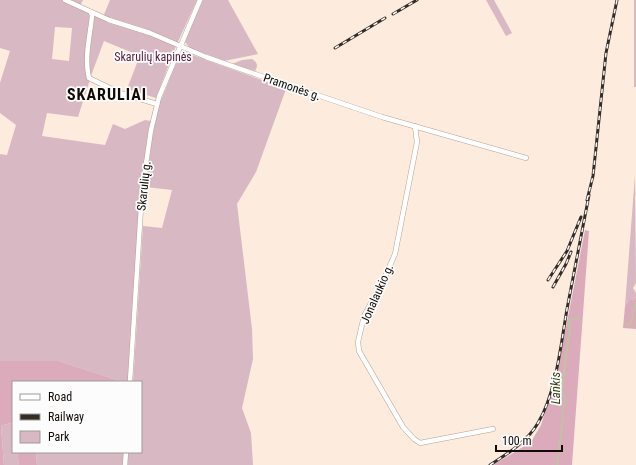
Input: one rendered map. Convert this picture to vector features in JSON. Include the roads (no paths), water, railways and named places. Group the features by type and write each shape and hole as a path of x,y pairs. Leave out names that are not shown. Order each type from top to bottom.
{"street":[{"name":"Pramonės g.","path":"64,0 91,12 253,74 382,117 526,158"},
{"name":"Skarulių g.","path":"130,381 142,192 151,130 158,104 180,45 200,0"},
{"path":"91,12 92,16 86,54 86,67 89,78 120,92 158,104"},
{"name":"Jonalaukio g.","path":"415,126 417,142 394,254 384,279 364,316 358,342 359,351 403,428 420,443 493,429"},
{"path":"125,465 126,453"}],"waterway":[{"name":"Lankis","path":"626,324 630,325 636,303"},
{"name":"Lankis","path":"557,465 563,408 565,404 565,396 562,395 562,390 570,331 569,322 572,319 580,319"}],"railway":[{"path":"393,14 417,0"},
{"path":"587,200 593,176 606,53 617,0"},
{"path":"335,48 385,18"},
{"path":"490,465 522,442 538,423 544,411 554,383 589,195"},
{"path":"548,280 567,251 581,217"},
{"path":"553,287 571,252"}],"district":[{"name":"SKARULIAI","path":"107,94"}],"park label":[{"name":"Skarulių kapinės","path":"153,57"}]}
